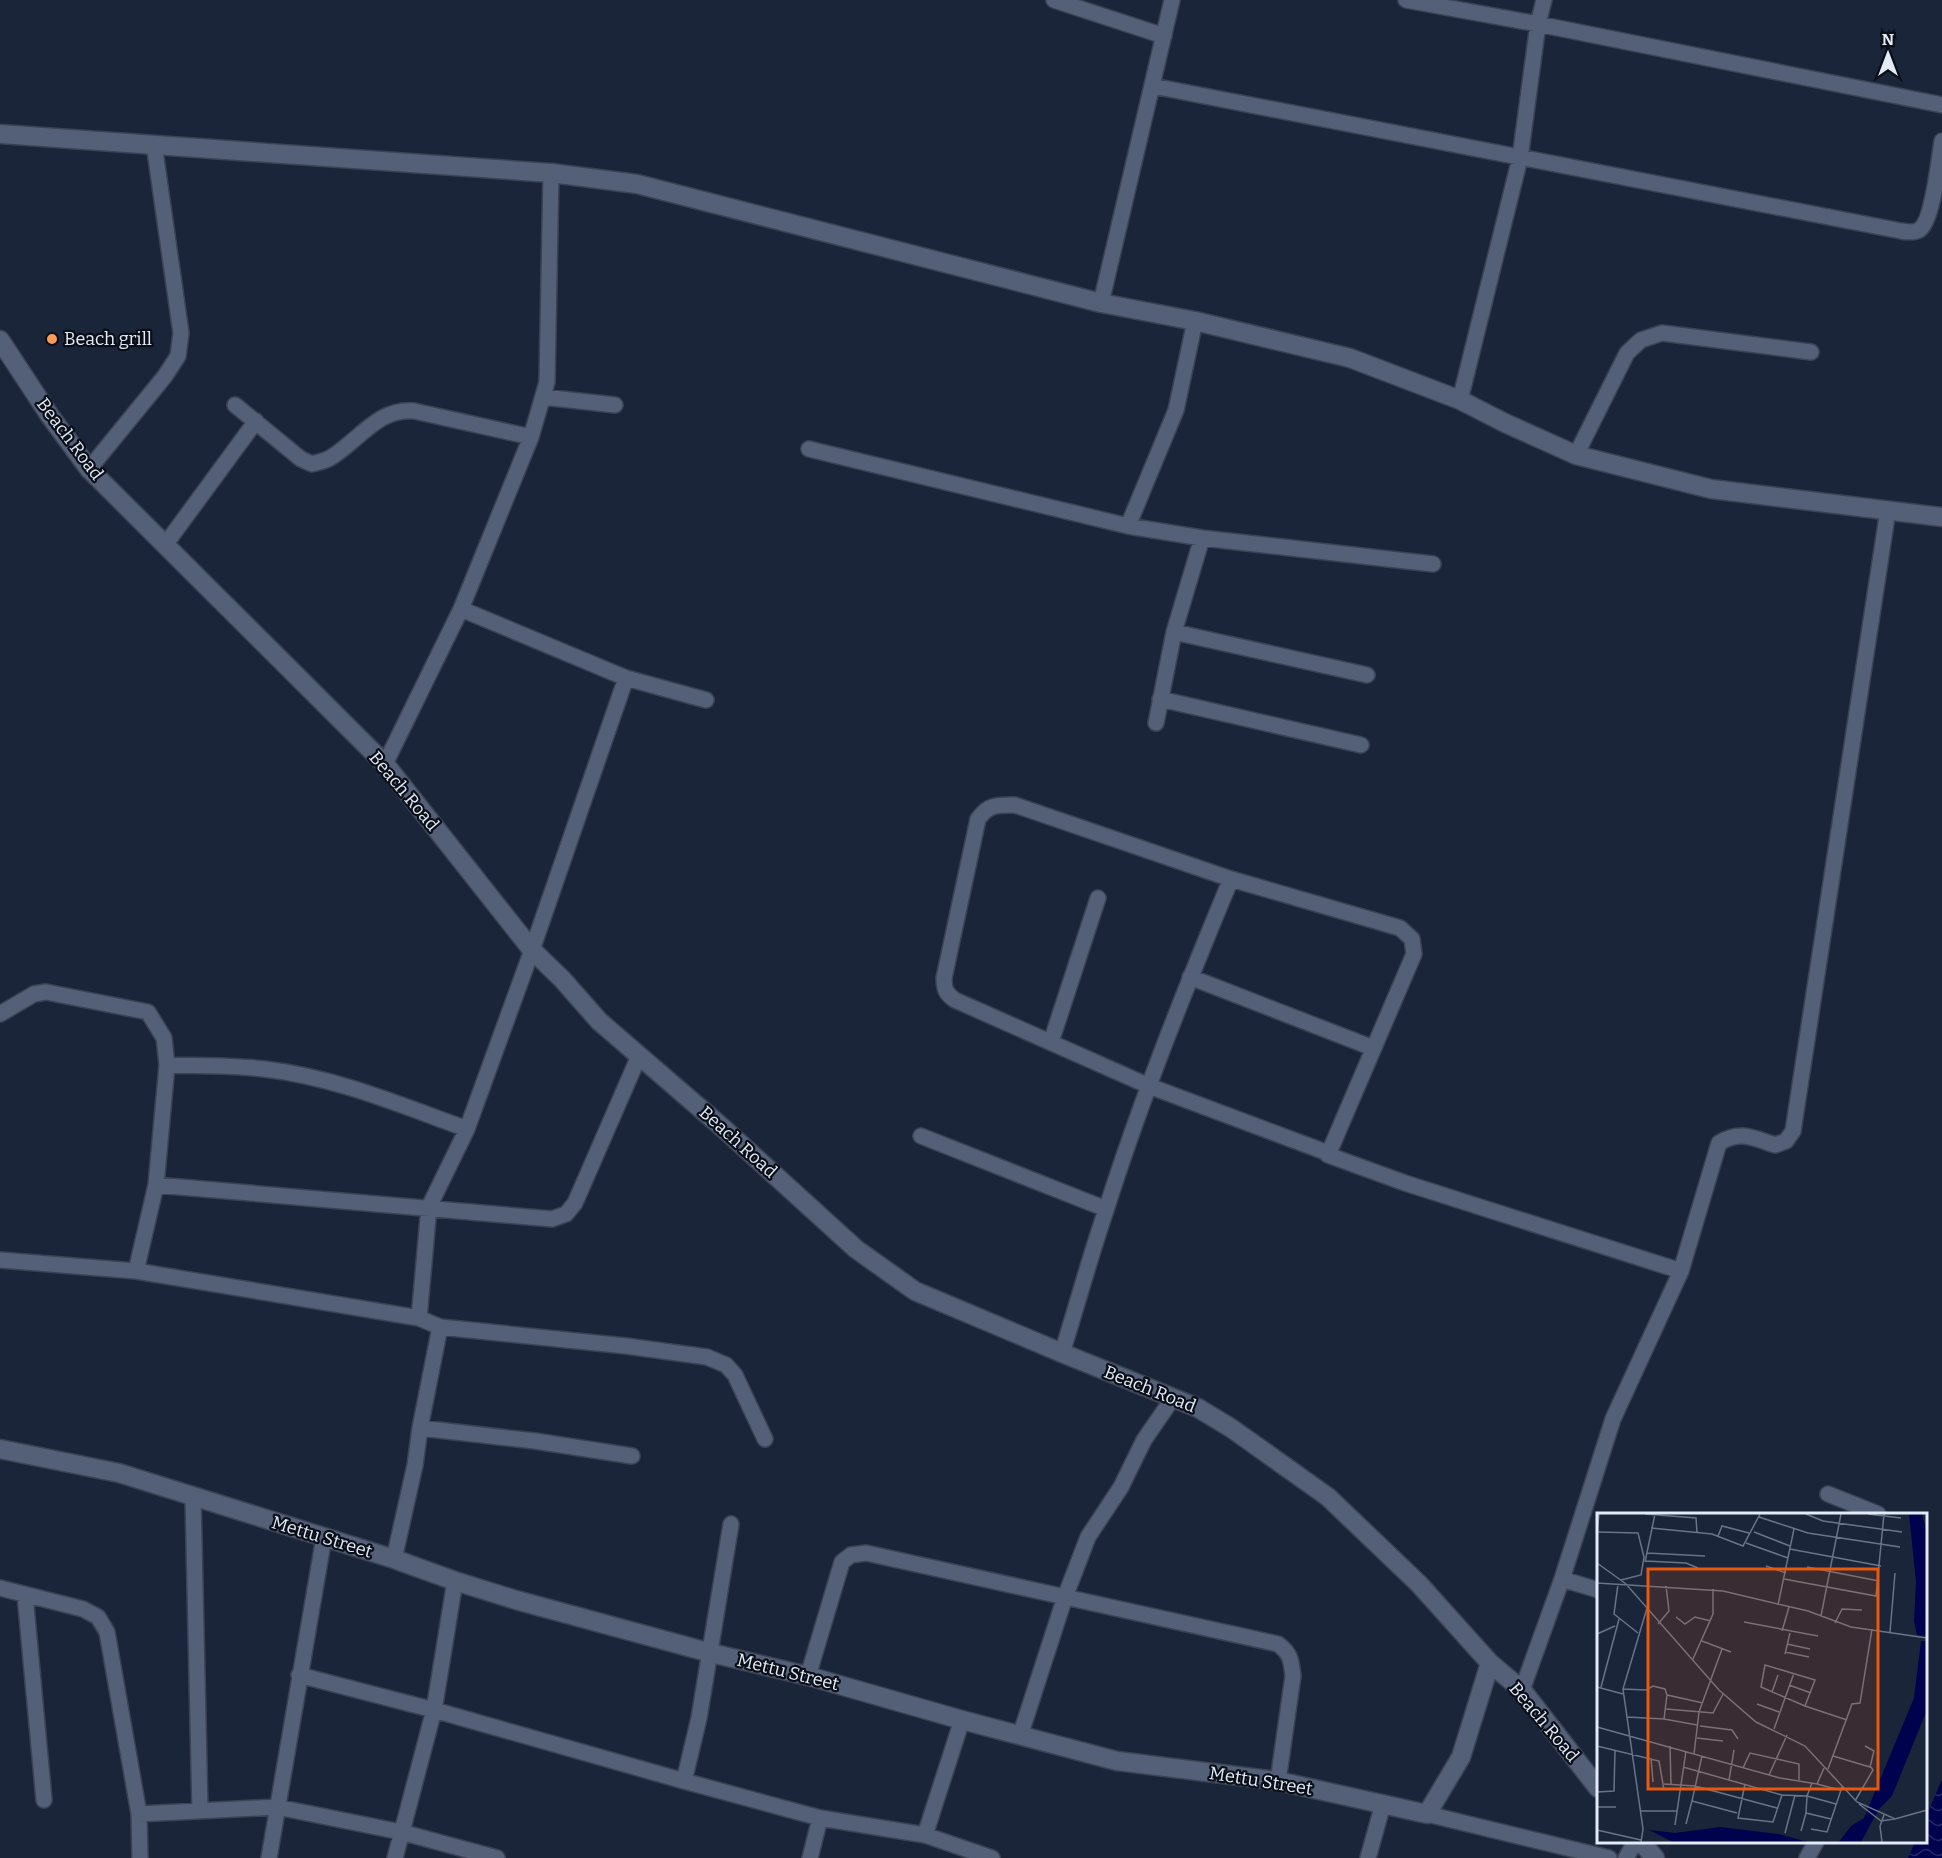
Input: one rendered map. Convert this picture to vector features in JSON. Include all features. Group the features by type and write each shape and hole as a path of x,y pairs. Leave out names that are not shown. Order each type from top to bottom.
{"street":[{"path":"1054,0 1164,36"},
{"path":"1101,303 1172,0"},
{"path":"1406,0 1538,24 1942,105"},
{"path":"1460,400 1520,158 1538,24 1544,0"},
{"path":"1153,86 1915,232 1922,229 1930,209 1942,141"},
{"path":"0,134 551,173 637,184 1101,303 1195,321 1350,358 1460,400 1576,455 1711,489 1942,517"},
{"path":"89,469 165,376 178,356 181,333 154,144"},
{"path":"385,764 461,609 531,437 543,398 547,382 551,173"},
{"path":"1128,526 1176,410 1195,321"},
{"path":"1576,455 1627,353 1641,340 1662,333 1811,352"},
{"name":"Beach Road","path":"0,340 50,416 89,469 385,764 532,950 562,979 599,1021 723,1128 856,1249 915,1291 1198,1408 1231,1428 1328,1497 1419,1584 1490,1664 1522,1690 1597,1785"},
{"path":"543,398 615,405"},
{"path":"235,405 301,459 312,464 329,459 387,414 401,410 531,437"},
{"path":"165,545 256,421"},
{"path":"809,449 1128,526 1202,538 1433,564"},
{"path":"1522,1690 1562,1579 1614,1419 1681,1271 1719,1143 1730,1137 1746,1135 1775,1146 1786,1141 1793,1131 1888,510"},
{"path":"1156,723 1174,632 1202,538"},
{"path":"461,609 626,678 706,700"},
{"path":"1174,632 1367,675"},
{"path":"419,1318 429,1207 467,1130 626,678"},
{"path":"1160,699 1361,745"},
{"path":"1328,1155 1414,954 1412,939 1400,928 1231,879 1015,805 997,805 986,809 978,819 944,978 944,988 955,1000 1149,1086 1328,1155 1405,1183 1681,1271"},
{"path":"1062,1353 1106,1209 1149,1086 1190,977 1231,879"},
{"path":"1051,1042 1098,898"},
{"path":"1190,977 1373,1048"},
{"path":"0,1014 34,994 46,992 148,1012 164,1038 167,1065 156,1185 136,1271"},
{"path":"156,1185 552,1219 566,1214 575,1203 639,1056"},
{"path":"167,1065 263,1068 306,1076 354,1087 467,1130"},
{"path":"921,1136 1106,1209"},
{"path":"0,1260 136,1271 419,1318 440,1327 626,1346 707,1357 726,1365 735,1375 765,1439"},
{"path":"394,1559 415,1465 440,1327"},
{"path":"1020,1736 1065,1597 1088,1537 1121,1487 1144,1440 1173,1398"},
{"path":"420,1428 535,1441 632,1456"},
{"name":"Mettu Street","path":"0,1449 119,1473 394,1559 455,1581 711,1653 808,1676 1117,1761 1278,1781 1427,1814"},
{"path":"1828,1494 1873,1513"},
{"path":"193,1497 200,1811"},
{"path":"684,1781 711,1653 731,1524"},
{"path":"269,1858 324,1537"},
{"path":"808,1676 842,1562 851,1555 866,1553 1278,1644 1287,1651 1293,1676 1278,1781"},
{"path":"1562,1579 1597,1589"},
{"path":"395,1858 434,1710 455,1581"},
{"path":"0,1588 83,1609 98,1617 107,1632 139,1815 140,1858"},
{"path":"25,1594 44,1800"},
{"path":"1490,1664 1461,1757 1427,1814 1609,1858"},
{"path":"299,1675 434,1710 820,1818 925,1835 992,1858"},
{"path":"925,1835 962,1720"},
{"path":"1368,1858 1383,1804"},
{"path":"139,1815 277,1807 400,1832 497,1858"},
{"path":"810,1858 820,1818"},
{"path":"1626,1858 1634,1843"},
{"path":"1642,1843 1655,1858"},
{"path":"1807,1858 1815,1843"}],"water":[{"path":"1942,1779 1942,1858 1908,1858 1915,1843 1927,1843 1927,1815"}],"place":[{"name":"Beach grill","path":"52,339"}]}
